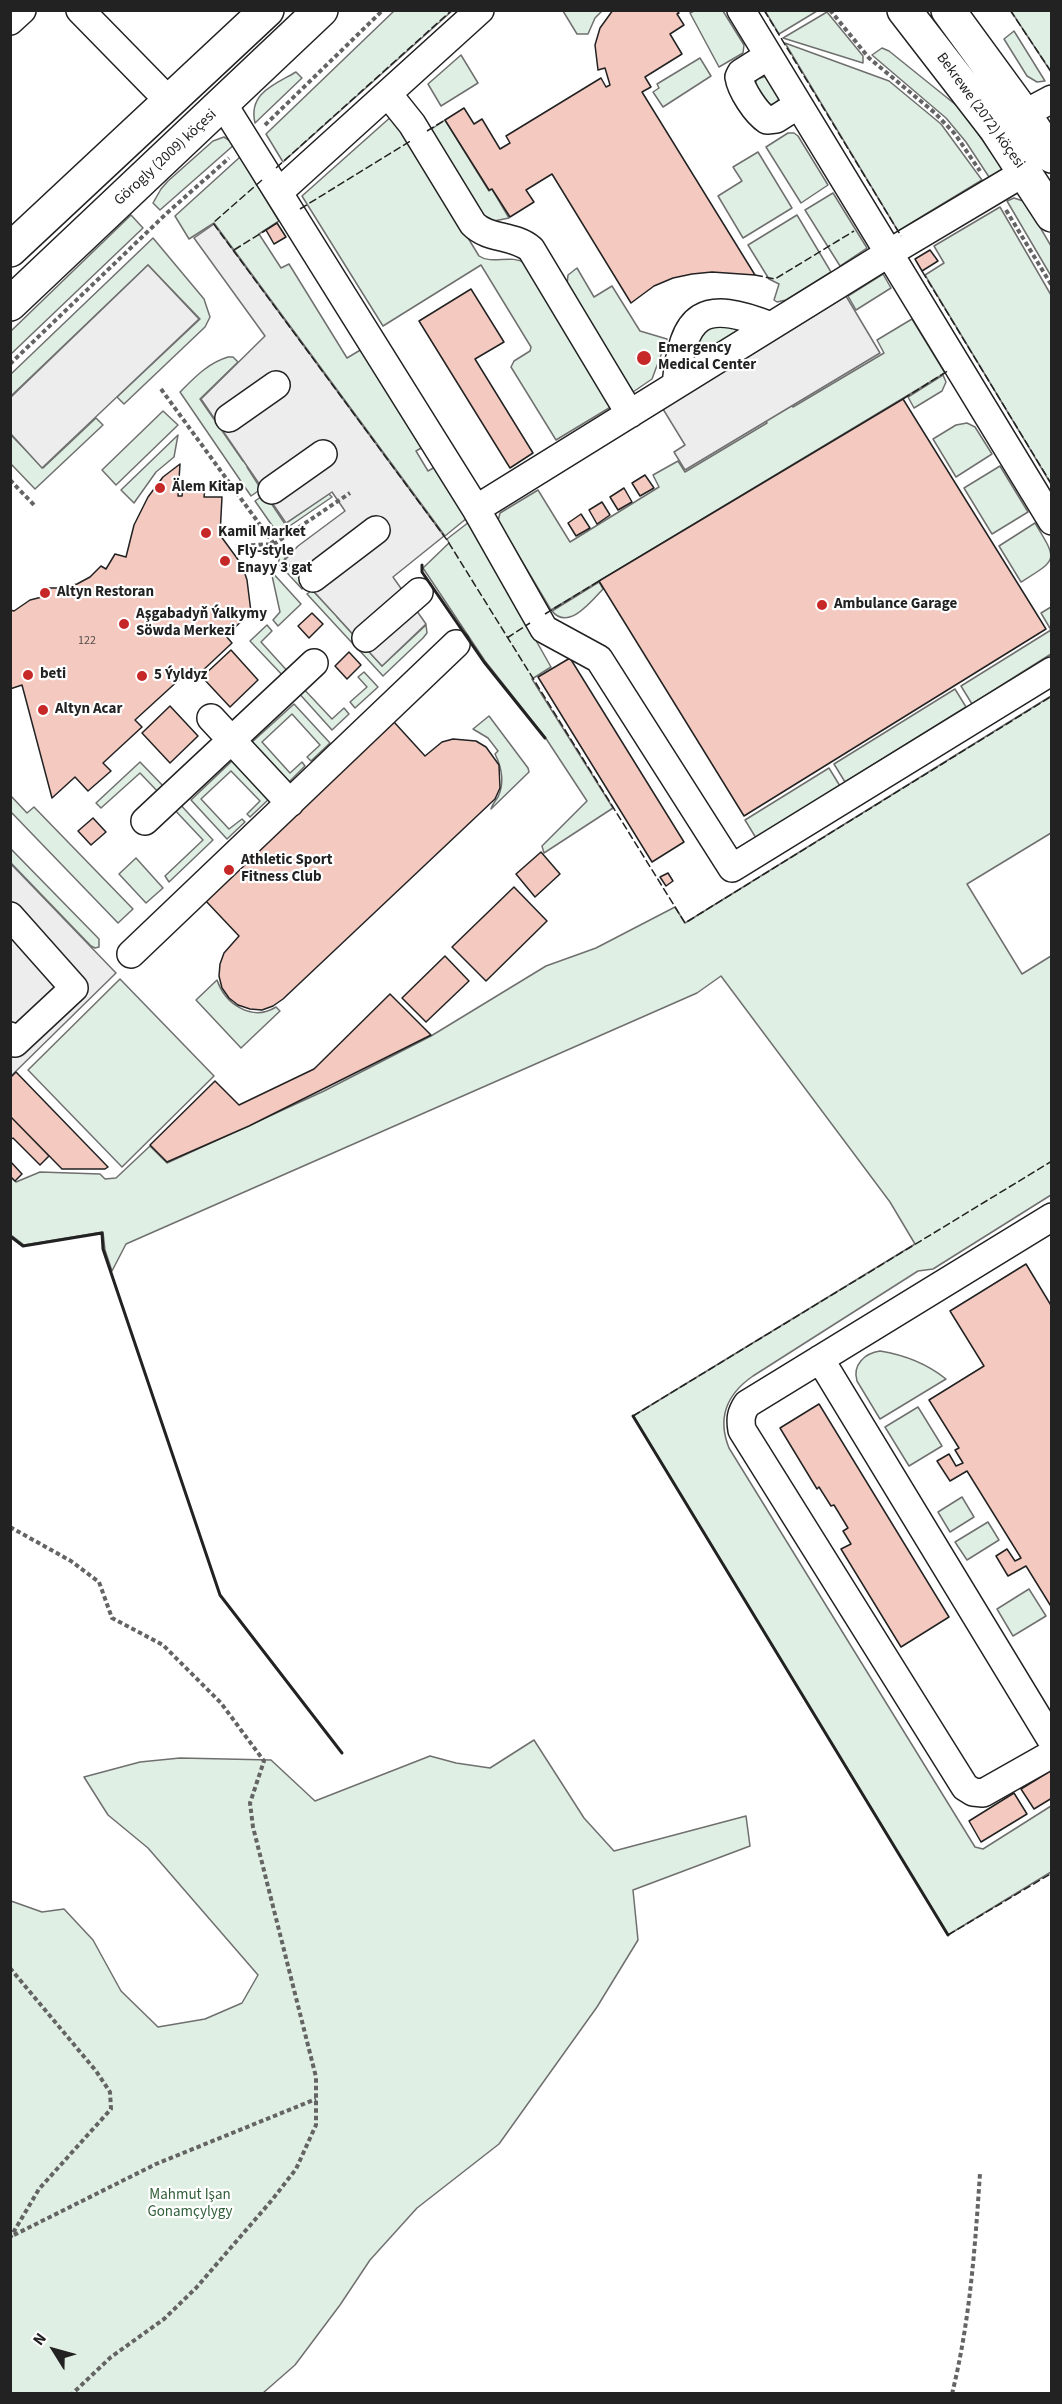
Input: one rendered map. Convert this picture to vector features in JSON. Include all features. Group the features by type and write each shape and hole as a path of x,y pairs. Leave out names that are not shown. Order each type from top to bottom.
{"main road":[{"path":"10,250 267,10"},
{"name":"Görogly (2009) köçesi","path":"10,304 321,10"},
{"name":"Bekrewe (2072) köçesi","path":"904,10 996,129 1038,164"},
{"name":"Bekrewe (2072) köçesi","path":"948,10 1038,106 1038,164 1052,214"}],"lane":[{"path":"10,21 22,10"},
{"path":"80,10 170,101"},
{"path":"279,192 480,10"},
{"path":"741,10 1052,521"},
{"path":"768,56 741,74 739,77 741,84 760,115 767,120 776,119 798,105"},
{"path":"388,94 412,124 473,224 486,234 512,239 531,249 630,414"},
{"path":"223,104 476,509 544,629 599,659 732,868 1052,671"},
{"path":"996,129 1038,106"},
{"path":"476,509 889,253 1038,164"},
{"path":"676,385 680,351 684,339 698,321 708,315 730,312 771,326"},
{"path":"229,418 276,385"},
{"path":"272,490 323,454"},
{"path":"313,578 376,530"},
{"path":"366,638 418,592"},
{"path":"131,954 456,644"},
{"path":"145,821 314,663"},
{"path":"211,718 290,803"},
{"path":"10,916 74,988 15,1043 10,1035"},
{"path":"1052,1217 747,1404 742,1411 742,1430 965,1787 973,1792 983,1793 1052,1754"},
{"path":"820,1359 1052,1741"}],"path":[{"path":"10,364 383,10"},
{"path":"830,10 868,58 935,113 955,134 993,190 1052,286"},
{"path":"160,389 274,544"},
{"path":"10,480 36,507"},
{"path":"236,546 274,544 350,493"},
{"path":"10,1527 71,1561 99,1582 112,1618 163,1645 221,1703 264,1761 250,1803 253,1827 316,2077 316,2125 296,2169 196,2288 164,2319 111,2357 72,2394"},
{"path":"10,1968 96,2071 110,2092 111,2109 39,2189 12,2237"},
{"path":"12,2237 156,2164 316,2099"},
{"path":"952,2394 965,2337 974,2259 980,2173"}],"green space":[{"path":"394,11 452,11 283,162 266,134"},
{"path":"563,11 602,11 595,18 588,34 577,34"},
{"path":"723,11 744,45 743,53 719,67 690,13"},
{"path":"765,11 817,11 779,34"},
{"path":"1011,11 1051,11 1051,72"},
{"path":"827,12 863,56 863,63 783,38"},
{"path":"1014,31 1045,81 1037,82 1027,76 1004,39"},
{"path":"785,43 889,81 941,124 982,180 898,231"},
{"path":"882,48 889,51 961,109 1004,171 991,180 966,142 946,118 872,55"},
{"path":"461,55 478,83 441,106 428,84"},
{"path":"700,58 711,76 663,107 653,92 659,88 657,84"},
{"path":"296,72 302,78 255,123 255,104 259,97 272,86"},
{"path":"767,76 780,97 775,103 769,105 755,84 757,79"},
{"path":"393,115 479,256 490,260 514,259 525,263 614,405 556,440 511,367 514,361 530,351 531,347 481,265 383,326 302,196"},
{"path":"445,120 489,191 492,189 509,218 494,221 483,215 430,130"},
{"path":"788,133 798,136 828,185 801,203 766,147"},
{"path":"224,137 235,144 160,210 153,203 168,181 213,141"},
{"path":"758,152 792,208 743,238 718,196 742,181 733,167"},
{"path":"240,157 279,221 259,234 281,268 289,264 347,358 362,349 423,447 416,451 428,471 435,467 467,518 445,536 214,223 189,239 175,216"},
{"path":"833,193 867,248 840,266 805,210"},
{"path":"1014,198 1027,205 1051,246 1051,276 1007,201"},
{"path":"1000,207 1051,295 1051,484 925,275 944,263 934,246"},
{"path":"131,215 143,228 11,354 11,331"},
{"path":"797,215 831,272 786,300 777,302 774,300 779,284 769,279 748,245"},
{"path":"153,238 204,299 210,317 205,327 124,404 117,397 200,319 148,265 11,396 11,374"},
{"path":"577,268 594,297 612,286 640,331 667,339 652,379 633,392 567,285 568,275"},
{"path":"883,274 891,288 856,310 848,296"},
{"path":"912,319 945,373 551,610 498,521 500,513 538,490 570,542 659,487 653,475 678,461 685,472 767,423 759,410 785,394 793,407 884,353 877,340"},
{"path":"710,325 743,328 694,359 695,344"},
{"path":"228,357 233,357 238,362 200,399 243,461 289,429 293,435 247,467 261,489 251,496 180,392 208,367"},
{"path":"943,375 946,382 942,391 914,408 908,397"},
{"path":"163,411 178,425 116,485 102,470"},
{"path":"96,418 103,425 35,489 11,464 11,435 43,468"},
{"path":"967,423 975,427 992,454 956,477 933,439 956,425"},
{"path":"178,435 174,457 156,472 134,503 121,490"},
{"path":"1000,466 1028,512 992,534 964,488"},
{"path":"265,494 285,524 329,494 332,497 278,534 255,501"},
{"path":"469,522 551,667 532,679 613,808 544,853 542,846 587,801 545,737 485,661 423,568 449,543 447,539"},
{"path":"1035,523 1048,545 1050,558 1042,568 1021,582 999,546"},
{"path":"285,550 287,555 284,560 307,584 302,589 279,564 279,557"},
{"path":"271,571 301,604 278,626 273,620 280,612"},
{"path":"377,571 382,575 337,617 359,641 354,645 307,594 312,590 333,612"},
{"path":"599,582 603,589 579,612 565,618 552,611"},
{"path":"1051,607 1051,630 1041,613"},
{"path":"267,625 272,631 261,642 291,675 286,679 250,641"},
{"path":"426,625 427,633 423,638 383,676 359,650 364,646 382,666"},
{"path":"1051,630 1051,654 972,704 961,686"},
{"path":"364,672 378,687 355,708 350,702 367,687 358,677"},
{"path":"301,686 332,719 344,708 349,714 332,730 296,690"},
{"path":"955,689 966,707 845,782 834,764"},
{"path":"1051,696 1051,833 967,884 1022,974 1051,956 1051,1195 933,1269 918,1271 753,1376 731,1399 724,1417 729,1448 975,1847 983,1849 1051,1806 1051,1872 948,1935 633,1416 915,1244 890,1202 721,976 697,993 126,1244 112,1271 105,1250 103,1232 24,1245 11,1235 11,1177 16,1182 40,1172 100,1174 105,1179 116,1178 150,1146 167,1163 324,1091 431,1036 546,966 596,948 675,907 685,923"},
{"path":"294,704 330,743 311,761 307,757 320,745 292,714 262,742 290,773 302,762 305,766 288,783 251,743"},
{"path":"489,716 529,772 491,809 498,797 502,780 495,754 498,751 488,738 473,729"},
{"path":"233,760 269,799 250,817 247,814 260,801 231,771 201,799 229,829 242,819 245,822 227,839 191,800"},
{"path":"140,762 167,790 161,795 140,773 101,808 96,803"},
{"path":"829,768 840,786 756,838 745,820"},
{"path":"11,796 27,813 34,807 133,909 118,923 11,812"},
{"path":"177,801 213,840 169,882 165,876 203,840 171,806"},
{"path":"10,848 99,939 99,947 91,946 11,863"},
{"path":"136,858 163,888 146,903 119,874"},
{"path":"120,979 214,1076 122,1167 28,1070"},
{"path":"217,980 226,996 240,1008 258,1012 276,1007 280,1011 241,1048 196,1000"},
{"path":"880,1351 915,1360 946,1379 880,1419 857,1381 856,1370 865,1357"},
{"path":"918,1407 942,1446 909,1466 885,1427"},
{"path":"962,1497 974,1517 950,1532 938,1512"},
{"path":"988,1522 999,1540 967,1560 955,1542"},
{"path":"1029,1589 1046,1616 1013,1636 997,1609"},
{"name":"Mahmut Işan Gonamçylygy","path":"534,1740 584,1818 614,1851 746,1816 750,1846 633,1890 638,1940 597,2007 499,2144 417,2208 370,2260 295,2365 263,2393 11,2393 11,1901 42,1912 64,1909 93,1940 121,1991 158,2027 205,2019 242,2003 258,1975 148,1848 108,1815 84,1777 140,1762 180,1758 271,1760 315,1801 430,1756 490,1768"}],"shaded area":[{"path":"214,224 444,536 393,577 426,624 382,666 285,560 298,546 345,511 332,492 286,523 201,399 265,336 194,238"},
{"path":"148,265 199,319 42,468 11,434 11,397"},
{"path":"846,296 880,353 685,470 674,452 685,445 663,409"},
{"path":"11,864 116,973 11,1076"}],"building":[{"path":"613,10 676,10 679,13 677,14 684,25 670,34 682,54 645,77 651,87 642,92 755,275 712,272 673,278 654,286 631,303 552,174 526,190 534,202 510,217 492,189 489,190 445,120 464,108 474,124 482,119 500,149 510,143 506,136 601,78 606,87 610,85 605,68 598,70 595,45 600,28"},
{"path":"277,223 286,237 274,244 266,230"},
{"path":"930,250 938,261 922,271 915,259"},
{"path":"471,289 504,342 475,359 533,453 510,468 419,321"},
{"name":"Ambulance Garage","path":"903,399 1046,629 744,816 599,581"},
{"name":"Aşgabadyň Ýalkymy Söwda Merkezi","path":"180,464 178,496 182,496 183,488 205,489 204,497 222,497 220,535 242,565 247,580 251,612 226,636 232,643 199,674 193,667 135,720 142,727 103,763 111,771 88,791 75,777 52,798 22,685 10,689 10,610 14,611 30,600 46,596 46,588 62,588 77,584 90,577 101,566 106,569 115,554 126,557 134,525 148,497 163,477"},
{"path":"645,475 654,488 640,496 632,483"},
{"path":"624,488 632,502 618,510 610,497"},
{"path":"602,502 610,515 597,524 589,510"},
{"path":"581,514 590,528 576,536 568,523"},
{"path":"312,613 323,624 309,638 298,626"},
{"path":"231,650 258,680 230,707 202,677"},
{"path":"349,652 361,665 347,679 335,666"},
{"path":"570,658 684,842 652,862 538,677"},
{"path":"170,706 198,736 170,763 142,733"},
{"path":"394,722 425,756 442,742 453,739 476,741 486,747 499,765 500,788 495,799 283,999 262,1010 238,1005 222,988 219,976 224,953 239,936 204,899"},
{"path":"93,818 106,832 91,845 78,831"},
{"path":"541,852 560,874 535,897 516,874"},
{"path":"668,873 673,881 666,886 660,877"},
{"path":"514,887 547,921 486,981 452,947"},
{"path":"445,956 469,981 426,1022 402,998"},
{"path":"390,994 431,1035 249,1126 167,1162 150,1145 215,1081 239,1105 314,1069"},
{"path":"16,1072 108,1167 105,1169 62,1169 10,1116 10,1078"},
{"path":"10,1116 49,1156 40,1165 13,1138 10,1140"},
{"path":"10,1161 22,1174 15,1181 10,1176"},
{"path":"1026,1264 1052,1307 1052,1608 1026,1566 1008,1576 996,1556 1007,1549 1015,1561 1021,1558 967,1471 950,1481 937,1461 949,1454 956,1466 963,1463 955,1450 959,1448 929,1400 984,1366 950,1311"},
{"path":"819,1404 949,1617 901,1647 841,1549 851,1544 843,1531 848,1528 834,1505 831,1506 819,1487 817,1489 780,1428"},
{"path":"1052,1770 1052,1798 1034,1809 1021,1789"},
{"path":"1014,1793 1027,1814 981,1842 969,1821"}],"fence":[{"path":"276,168 452,10"},
{"path":"764,10 901,236"},
{"path":"1010,10 1052,73"},
{"path":"427,131 445,120"},
{"path":"300,209 412,140"},
{"path":"262,180 213,223 447,540 685,923 1052,696"},
{"path":"234,250 266,230"},
{"path":"755,275 775,279 854,231"},
{"path":"922,271 1052,485"},
{"path":"903,399 949,370"},
{"path":"545,614 599,581"},
{"path":"507,638 530,623"},
{"path":"633,1416 1052,1161"},
{"path":"948,1935 1052,1873"}],"wall":[{"path":"422,565 422,572 484,662 545,738"},
{"path":"10,1236 23,1246 102,1233 103,1249 220,1595 342,1753"},
{"path":"633,1416 948,1935"}],"place":[{"name":"Emergency Medical Center","path":"644,358"},
{"name":"Älem Kitap","path":"160,488"},
{"name":"Kamil Market","path":"206,533"},
{"name":"Fly-style Enayy 3 gat","path":"225,561"},
{"name":"Altyn Restoran","path":"45,593"},
{"name":"Ambulance Garage","path":"822,605"},
{"name":"Aşgabadyň Ýalkymy Söwda Merkezi","path":"124,624"},
{"name":"beti","path":"28,675"},
{"name":"5 Ýyldyz","path":"142,676"},
{"name":"Altyn Acar","path":"43,710"},
{"name":"Athletic Sport Fitness Club","path":"229,870"}]}
